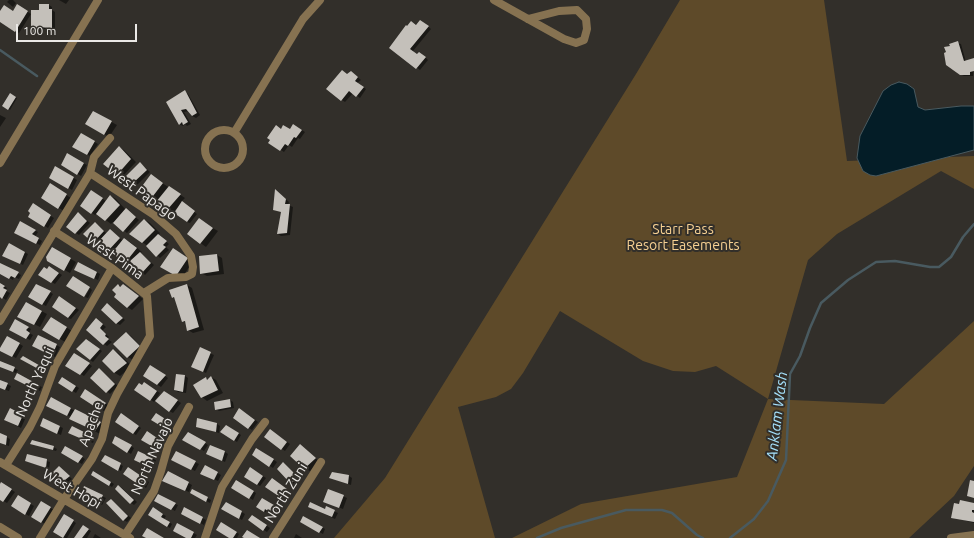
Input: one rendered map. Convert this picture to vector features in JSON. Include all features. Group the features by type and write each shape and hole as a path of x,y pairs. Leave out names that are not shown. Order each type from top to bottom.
{"street":[{"path":"0,163 98,0"},
{"path":"234,133 303,19 320,0"},
{"path":"494,0 528,19 564,39 576,43 584,40 588,29 586,19 577,10 559,11 528,19"},
{"path":"222,131 234,133 242,143 242,156 234,166 222,168 216,166 207,158 205,146 208,140 216,132 222,131"},
{"path":"0,321 90,173 94,157 110,138"},
{"name":"West Papago","path":"90,173 154,215 176,234 191,256 193,268 192,274 186,277 168,278 144,293"},
{"name":"West Pima","path":"54,232 112,268 147,296 150,336"},
{"name":"North Yaqui","path":"3,464 30,427 37,414 55,366 112,268"},
{"name":"Apache","path":"40,538 64,499 92,459 102,439 108,413 114,400 150,336"},
{"name":"North Navajo","path":"127,536 154,491 168,446 189,407"},
{"path":"205,538 222,487 252,439 265,422"},
{"name":"North Zuni","path":"273,538 321,462"},
{"name":"West Hopi","path":"3,464 127,536"},
{"path":"0,527 18,538"},
{"path":"951,538 974,534"}],"green space":[{"name":"Starr Pass Resort Easements","path":"680,0 824,0 847,161 974,156 974,189 941,171 837,234 808,260 768,399 716,366 695,372 673,371 643,361 560,311 523,373 511,389 496,397 458,407 495,538 334,538 385,478 636,74"},
{"path":"974,321 974,466 954,496 909,538 512,538 581,504 737,477 768,399 884,404"}],"water":[{"path":"899,82 907,84 914,89 918,107 925,110 974,106 974,150 876,176 870,175 863,171 857,158 860,136 883,91 891,85"}],"building":[{"path":"17,4 28,11 15,32 0,22 0,11 4,5 13,11"},
{"path":"39,4 49,4 49,9 52,9 52,28 37,27 37,33 31,33 31,10 39,10"},
{"path":"420,20 429,26 410,49 417,54 419,52 426,57 416,69 389,48 406,25 407,26 411,21 416,25"},
{"path":"958,41 964,61 974,58 974,71 970,72 970,75 960,75 946,65 944,53 946,52 944,47 950,46 949,44"},
{"path":"342,70 347,74 351,71 358,77 355,81 364,87 356,97 349,91 341,101 326,89"},
{"path":"185,90 197,113 192,116 186,109 181,110 188,122 183,125 182,122 179,125 166,102"},
{"path":"10,93 16,97 8,110 2,106"},
{"path":"93,111 112,121 104,135 85,124"},
{"path":"293,124 302,130 296,138 294,137 288,146 285,144 280,151 268,143 270,140 267,138 276,125 281,129 283,125 290,129"},
{"path":"81,133 95,141 87,155 72,147"},
{"path":"119,146 131,159 117,175 103,164"},
{"path":"67,153 84,163 77,175 61,165"},
{"path":"140,162 147,170 133,183 126,176"},
{"path":"55,166 74,177 68,189 49,178"},
{"path":"151,174 163,183 150,200 141,194 143,191 140,189"},
{"path":"50,183 67,194 58,209 41,198"},
{"path":"169,186 181,194 167,210 156,202"},
{"path":"275,189 286,199 285,204 290,204 287,233 277,234 281,212 273,210"},
{"path":"91,190 103,198 91,214 80,206"},
{"path":"110,195 120,205 105,221 96,214"},
{"path":"182,201 195,211 187,222 174,213"},
{"path":"33,203 51,215 44,227 28,217 30,213 28,211"},
{"path":"126,208 136,217 123,232 113,223"},
{"path":"78,212 87,221 75,234 66,227"},
{"path":"199,218 213,228 200,244 187,234"},
{"path":"144,219 155,230 142,243 129,234"},
{"path":"20,221 36,230 32,234 39,238 36,244 14,233"},
{"path":"95,222 104,231 93,243 83,234"},
{"path":"110,229 120,238 107,252 96,244"},
{"path":"158,234 167,241 163,245 166,247 156,257 146,246"},
{"path":"124,238 137,248 125,263 112,253"},
{"path":"9,243 25,252 20,264 2,256"},
{"path":"52,247 71,258 64,271 47,261 46,257"},
{"path":"173,248 188,258 176,276 160,267"},
{"path":"140,252 151,263 141,274 130,261"},
{"path":"217,254 219,271 200,274 199,256"},
{"path":"78,262 97,272 94,279 74,270"},
{"path":"0,263 19,272 15,278 11,276 9,279 0,274"},
{"path":"49,266 59,273 51,283 38,275 44,267 47,269"},
{"path":"73,276 90,287 84,297 66,286"},
{"path":"0,283 5,286 3,288 7,290 2,299 0,297"},
{"path":"36,284 51,291 42,305 28,297"},
{"path":"118,284 120,287 123,284 139,296 127,308 114,297 116,294 112,290"},
{"path":"187,284 199,327 187,331 185,321 182,322 174,297 172,298 169,290"},
{"path":"59,296 76,308 68,318 52,307"},
{"path":"26,302 42,311 34,325 17,317"},
{"path":"107,303 123,318 116,324 101,310"},
{"path":"51,317 67,327 59,340 42,330"},
{"path":"96,318 103,324 100,328 109,339 103,345 86,330"},
{"path":"15,319 29,327 26,330 30,333 26,339 9,330"},
{"path":"126,332 140,346 127,358 113,344"},
{"path":"38,335 57,344 52,356 32,346"},
{"path":"7,336 20,343 12,357 0,351 0,348"},
{"path":"86,339 100,349 90,360 76,349"},
{"path":"200,347 211,352 203,372 191,367"},
{"path":"113,349 127,363 114,373 102,361"},
{"path":"74,353 90,363 80,375 65,366"},
{"path":"23,356 44,368 42,371 20,359"},
{"path":"0,361 15,367 13,372 0,367"},
{"path":"150,365 166,375 157,385 143,376"},
{"path":"99,368 115,384 106,393 90,378"},
{"path":"17,373 39,385 36,390 14,379"},
{"path":"176,374 185,375 183,392 174,390"},
{"path":"211,376 218,390 201,398 193,385 206,377 207,380"},
{"path":"62,377 76,386 72,392 58,383"},
{"path":"0,380 8,383 5,390 0,388"},
{"path":"144,382 157,391 150,401 134,390 139,383 142,385"},
{"path":"85,389 106,403 100,410 80,397"},
{"path":"164,391 178,400 169,412 155,401"},
{"path":"51,397 71,408 67,416 46,406"},
{"path":"230,399 231,407 215,410 214,402"},
{"path":"10,408 23,415 18,426 4,420"},
{"path":"239,408 255,420 248,429 233,418"},
{"path":"75,409 101,422 95,431 69,419"},
{"path":"121,413 139,426 133,434 115,422"},
{"path":"156,413 170,422 166,429 151,420"},
{"path":"43,418 60,426 57,434 40,426"},
{"path":"197,418 217,423 216,432 196,427"},
{"path":"226,425 239,433 234,441 220,432"},
{"path":"72,426 92,436 89,442 68,433"},
{"path":"270,429 287,442 281,450 264,437"},
{"path":"147,431 160,440 155,448 141,440"},
{"path":"188,432 206,442 200,450 182,440"},
{"path":"0,433 7,436 6,445 0,443"},
{"path":"115,436 132,445 127,453 112,443"},
{"path":"32,440 54,446 53,450 30,444"},
{"path":"300,444 316,458 304,469 290,456"},
{"path":"210,445 225,451 222,461 206,454"},
{"path":"65,446 83,456 78,463 61,453"},
{"path":"256,448 274,459 269,467 252,455"},
{"path":"138,451 153,458 149,467 134,460"},
{"path":"176,451 196,461 191,470 171,460"},
{"path":"27,454 47,459 46,468 25,461"},
{"path":"105,455 121,463 118,471 101,461"},
{"path":"283,462 298,477 291,484 277,469"},
{"path":"205,465 218,472 214,480 200,474"},
{"path":"59,466 70,476 60,484 50,475"},
{"path":"128,467 147,480 142,487 123,474"},
{"path":"250,467 263,476 257,485 244,477"},
{"path":"93,471 111,482 109,486 91,475"},
{"path":"168,471 189,482 185,491 162,481"},
{"path":"332,472 349,475 348,484 329,478"},
{"path":"272,478 287,489 280,497 265,487"},
{"path":"236,480 254,491 249,499 231,488"},
{"path":"970,480 974,481 974,498 967,496"},
{"path":"1,482 12,489 3,502 0,500"},
{"path":"118,485 134,500 130,504 115,489"},
{"path":"84,486 103,495 99,504 81,495"},
{"path":"192,489 208,497 206,502 190,493"},
{"path":"328,489 344,495 339,508 323,502"},
{"path":"158,494 176,503 171,510 154,501"},
{"path":"18,495 31,503 25,515 11,506"},
{"path":"262,498 279,508 273,515 265,509 264,512 256,507"},
{"path":"111,499 128,516 123,521 106,503"},
{"path":"960,500 974,503 974,510 972,510 972,512 974,513 974,522 951,518 954,503 959,504"},
{"path":"41,501 51,507 41,523 31,517"},
{"path":"226,502 242,511 239,519 221,509"},
{"path":"310,502 325,509 326,506 335,510 332,517 308,507"},
{"path":"153,507 163,514 161,517 170,522 167,527 148,515"},
{"path":"184,507 203,517 200,524 181,514"},
{"path":"64,514 74,520 63,538 53,532"},
{"path":"252,515 267,525 263,531 248,520"},
{"path":"303,516 323,527 319,533 300,522"},
{"path":"221,522 237,532 233,538 229,538 216,530"},
{"path":"177,523 194,532 191,538 186,538 173,531"},
{"path":"83,525 89,529 82,538 74,538"},
{"path":"147,528 164,538 146,538 142,536"},
{"path":"247,530 260,538 242,537"}],"waterway":[{"path":"0,50 37,76"},
{"name":"Anklam Wash","path":"730,538 754,519 768,501 786,460 790,374 800,356 821,303 848,280 876,262 895,261 930,267 939,267 951,257 963,237 974,224"},
{"name":"Anklam Wash","path":"537,538 561,528 626,510 662,510 672,513 697,535 703,538"}]}
